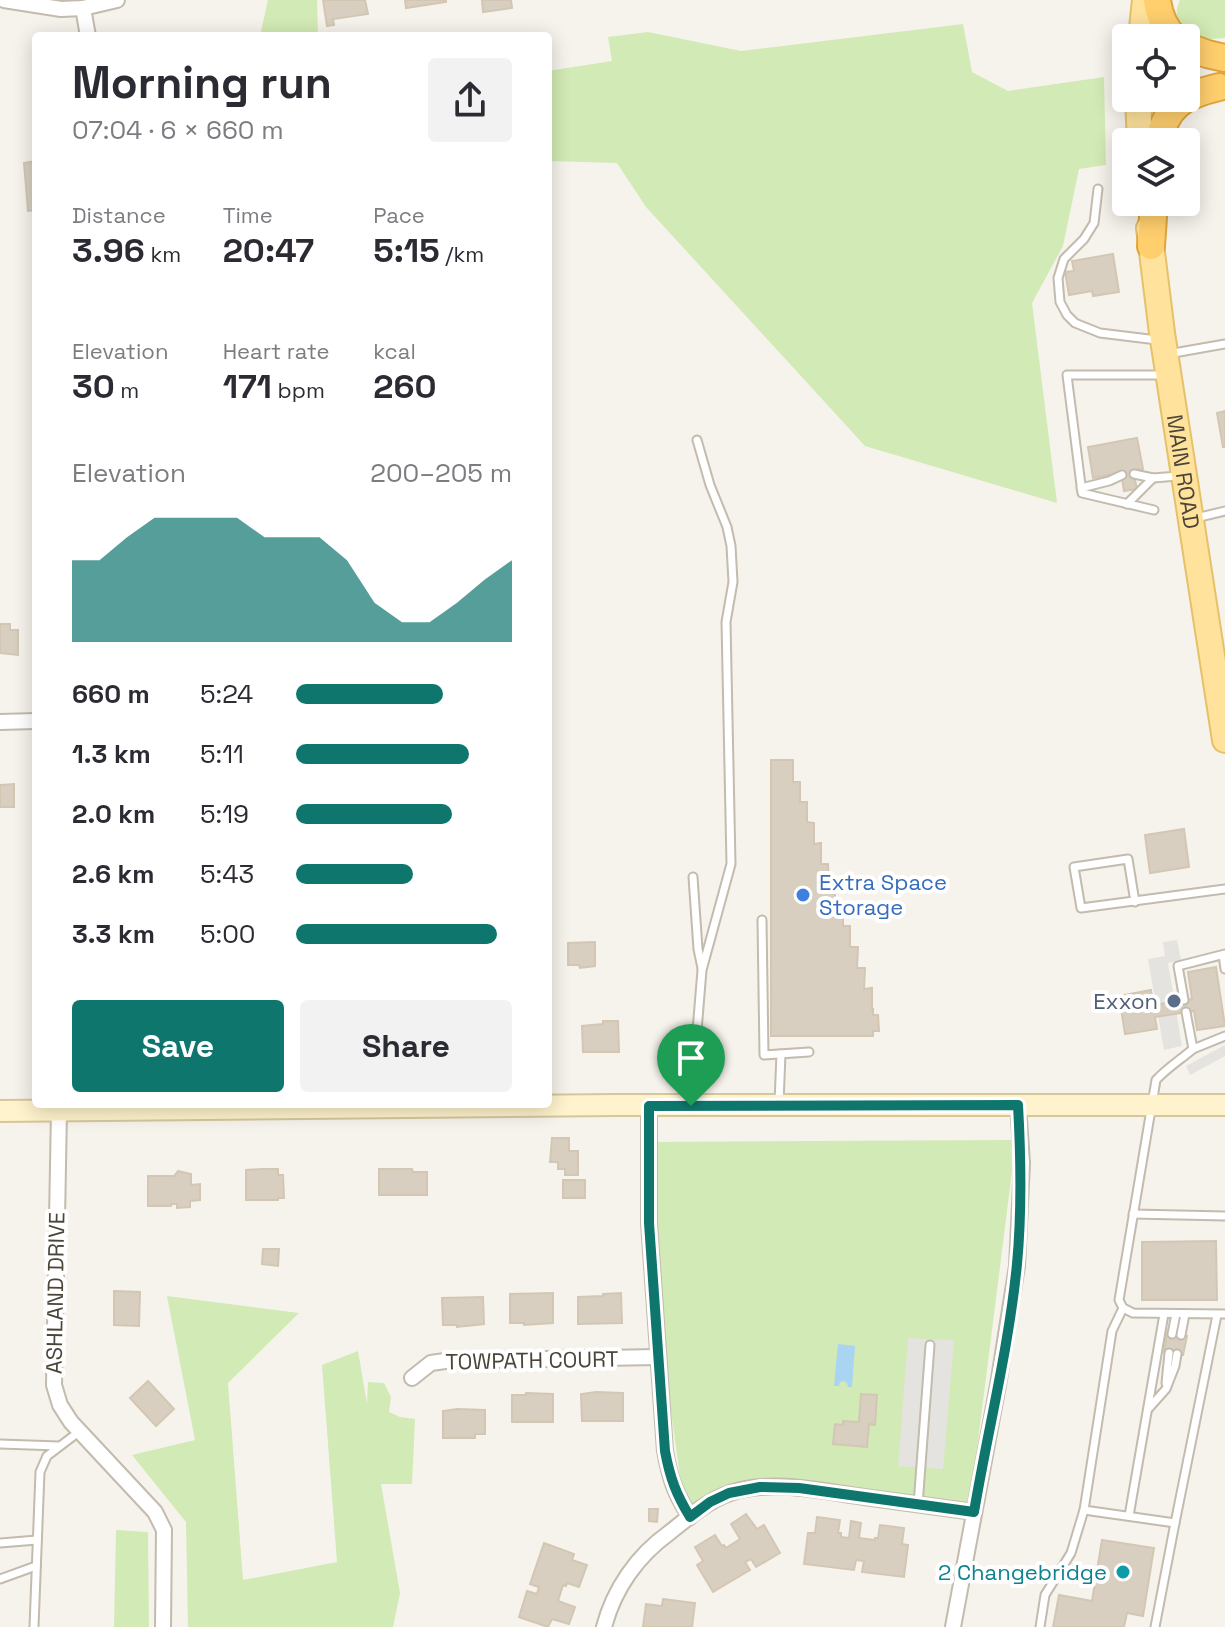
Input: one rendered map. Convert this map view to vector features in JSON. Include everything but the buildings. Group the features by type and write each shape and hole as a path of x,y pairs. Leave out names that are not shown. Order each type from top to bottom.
{"highway":[{"path":"1145,2 1164,24"},
{"path":"1200,51 1225,58"},
{"path":"1200,72 1223,80"},
{"path":"1200,83 1223,80"},
{"path":"1163,128 1171,110 1181,101 1223,80"},
{"path":"1151,246 1153,216"}],"main road":[{"path":"1143,24 1145,2"},
{"name":"MAIN ROAD","path":"1148,216 1225,740"},
{"path":"552,1105 1225,1105"},
{"path":"0,1111 229,1108"}],"street":[{"path":"4,0 51,8 83,8 117,0"},
{"path":"83,8 87,32"},
{"path":"0,722 32,721"},
{"path":"953,1627 1017,1266 1022,1163 1018,1105"},
{"path":"649,1106 649,1223 665,1451 676,1494 690,1517"},
{"name":"ASHLAND DRIVE","path":"59,1110 54,1313 56,1395 64,1414 160,1520 165,1551 163,1627"},
{"name":"TOWPATH COURT","path":"412,1378 431,1363 445,1361 657,1357"},
{"path":"604,1627 611,1605 632,1569 652,1546 710,1502 729,1493 760,1487 799,1488 974,1512"}],"lane":[{"path":"1098,189 1094,223 1084,239 1064,259 1058,278 1060,302 1075,323 1166,357"},
{"path":"1154,510 1082,493 1067,375 1225,344"},
{"path":"691,1106 702,970 731,864 726,622 733,582 731,546 697,440"},
{"path":"1135,477 1184,476"},
{"path":"1127,504 1149,477"},
{"path":"1081,488 1122,479"},
{"path":"1191,519 1225,511"},
{"path":"1135,902 1128,859 1074,867 1081,908 1135,902 1225,889"},
{"path":"693,877 702,970"},
{"path":"762,920 764,1055 809,1052"},
{"path":"1184,1000 1178,966 1224,955 1225,969"},
{"path":"1186,1012 1193,1049"},
{"path":"1155,1627 1221,1315 1133,1313 1123,1308 1119,1300 1120,1289 1156,1080 1193,1049 1225,1036"},
{"path":"779,1106 781,1054"},
{"path":"1133,1214 1225,1216"},
{"path":"1040,1627 1045,1595 1071,1553 1084,1510 1112,1331 1123,1308"},
{"path":"1129,1516 1164,1314"},
{"path":"1176,1314 1177,1335 1185,1314"},
{"path":"918,1505 930,1345"},
{"path":"1146,1414 1166,1389 1173,1354"},
{"path":"34,1627 40,1472 47,1456 80,1431"},
{"path":"0,1444 61,1446"},
{"path":"1084,1510 1175,1523"},
{"path":"0,1543 37,1540"},
{"path":"0,1579 36,1566"}],"green space":[{"path":"268,0 317,0 318,32 261,32"},
{"path":"1180,0 1225,0 1225,38 1212,39 1200,58 1200,24 1176,24"},
{"path":"963,24 972,72 1008,91 1104,77 1106,165 1079,169 1063,246 1032,303 1057,503 865,446 646,207 617,163 552,161 552,70 612,61 608,37 648,32 741,51"},
{"path":"1016,1140 969,1512 750,1492 685,1512 647,1240 644,1142"},
{"path":"167,1296 299,1313 228,1383 243,1580 337,1562 322,1365 358,1351 367,1404 368,1382 384,1383 391,1397 389,1412 415,1419 412,1484 381,1484 400,1593 393,1627 188,1627 186,1522 132,1455 195,1440"},
{"path":"116,1530 148,1532 149,1627 114,1627"}],"shaded area":[{"path":"1177,940 1181,960 1168,963 1182,1046 1164,1050 1148,959 1165,956 1163,942"},
{"path":"1225,1045 1225,1056 1190,1075 1186,1066"},
{"path":"908,1338 954,1340 943,1469 898,1466"}],"water":[{"path":"838,1344 855,1346 852,1387 844,1381 834,1386"}],"place":[{"name":"Extra Space Storage","path":"803,895"},
{"name":"Exxon","path":"1174,1001"},
{"name":"2 Changebridge","path":"1123,1572"}],"route":[{"path":"1018,1105 1022,1163 1017,1266 974,1512 799,1488 760,1487 729,1493 690,1517 676,1494 665,1451 649,1223 649,1106 691,1106 1018,1105"}]}
